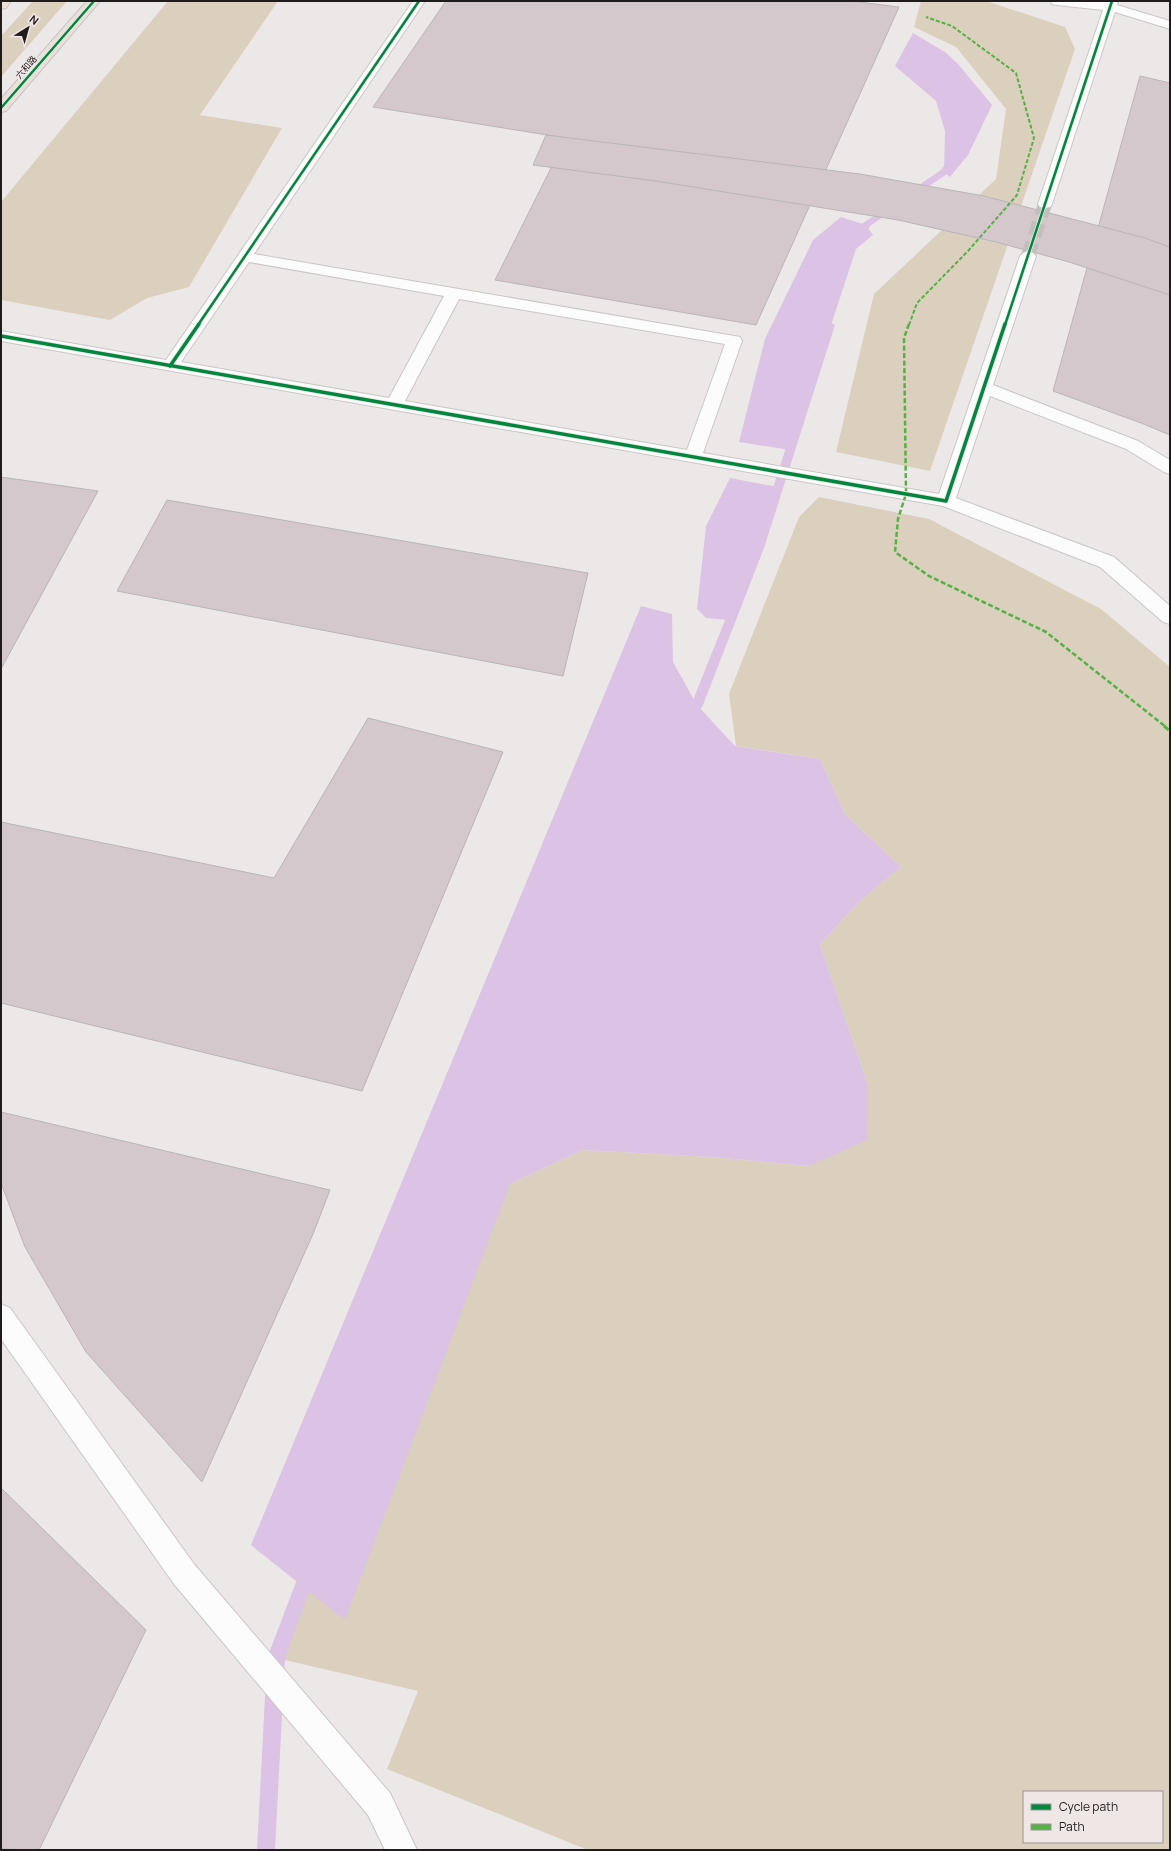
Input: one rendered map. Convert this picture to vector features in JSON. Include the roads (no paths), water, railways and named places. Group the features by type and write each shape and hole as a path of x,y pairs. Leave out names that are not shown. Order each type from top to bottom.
{"main road":[{"path":"1,5 5,1"},
{"name":"六和路","path":"1,108 94,1"}],"street":[{"path":"170,366 419,1"},
{"path":"1057,1 1112,4 1170,24"},
{"path":"1045,204 1112,4"},
{"path":"946,501 1028,256"},
{"path":"245,257 734,340 693,457"},
{"path":"394,405 454,293"},
{"path":"1,336 946,501 1107,562 1170,617"},
{"path":"984,388 1132,445 1170,468"},
{"path":"1,1317 184,1574 379,1804 401,1850"}],"waterway":[{"path":"910,195 944,172 954,158"},
{"path":"860,240 866,225 892,207"},
{"path":"689,721 697,705 759,548 830,325"},
{"path":"266,1850 276,1658 309,1570"}],"tunnel":[{"path":"1028,256 1045,204"}]}
